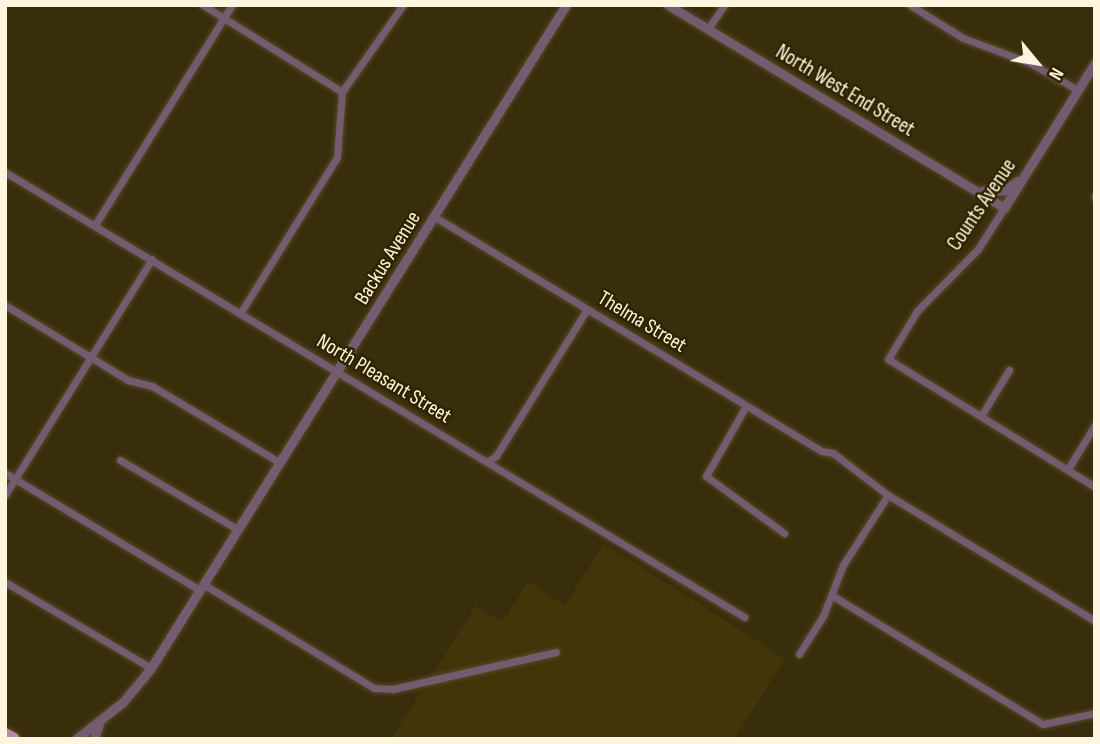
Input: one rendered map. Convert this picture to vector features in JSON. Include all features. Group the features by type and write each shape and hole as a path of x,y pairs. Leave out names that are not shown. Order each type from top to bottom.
{"main road":[{"path":"5,734 14,739"}],"street":[{"path":"203,5 342,92"},
{"path":"95,225 232,5"},
{"path":"241,312 337,157 342,92 403,5"},
{"name":"Backus Avenue","path":"76,739 100,721 151,668 566,5"},
{"name":"North West End Street","path":"668,5 1004,208"},
{"path":"708,29 724,5"},
{"path":"910,5 963,38 1028,62 1077,90"},
{"name":"Counts Avenue","path":"981,416 888,359 917,311 973,255 1095,63"},
{"path":"974,190 1005,190 1026,172"},
{"name":"North Pleasant Street","path":"7,176 241,312 744,617"},
{"name":"Thelma Street","path":"435,217 821,451 833,453 888,495 1095,621"},
{"path":"5,495 152,259"},
{"path":"5,305 128,380 152,386 279,462"},
{"path":"488,462 496,456 587,309"},
{"path":"1009,370 981,416 1095,486"},
{"path":"746,406 706,476 784,533"},
{"path":"1068,469 1095,425"},
{"path":"120,460 237,529"},
{"path":"5,473 374,688 393,689 556,652"},
{"path":"799,654 833,596 843,565 888,495"},
{"path":"5,582 151,668"},
{"path":"833,596 1043,724 1095,713"},
{"path":"94,739 100,721"}],"shaded area":[{"path":"604,543 785,659 734,739 391,739 476,606 502,622 528,582 565,605"}]}
